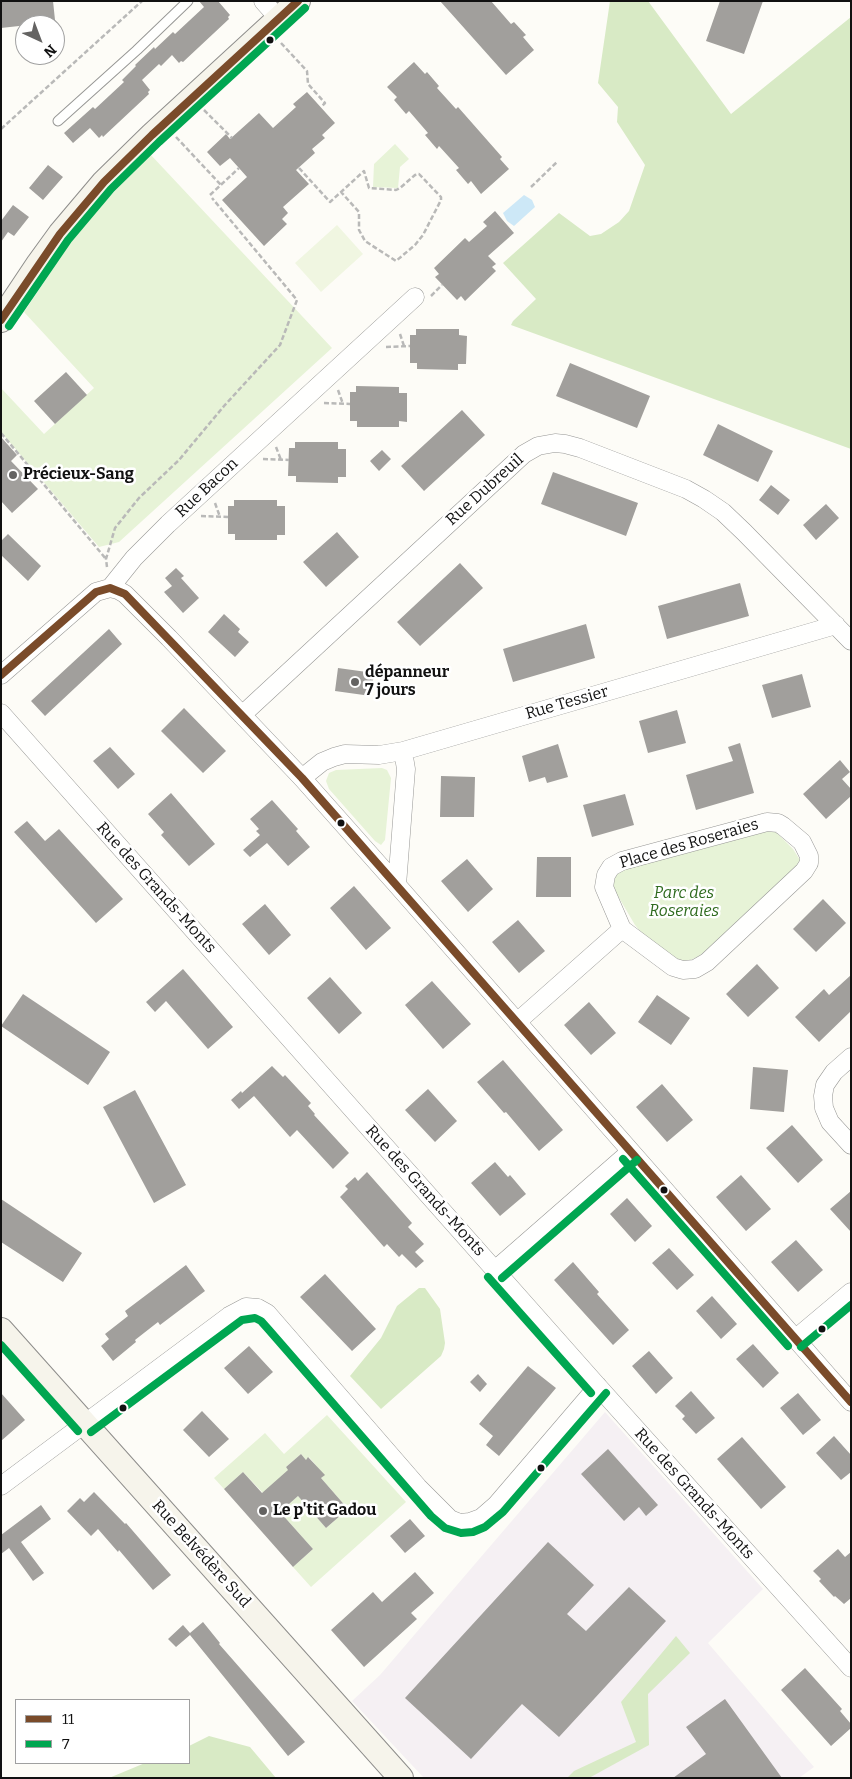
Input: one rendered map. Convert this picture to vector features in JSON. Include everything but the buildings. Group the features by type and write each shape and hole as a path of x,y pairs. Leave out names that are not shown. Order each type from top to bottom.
{"street":[{"path":"263,1 273,24"},
{"path":"1,320 39,263 82,208 127,158 298,1"},
{"name":"Rue Bacon","path":"1,675 87,598 96,592 110,588 153,538 415,297"},
{"name":"Rue Dubreuil","path":"242,715 524,454 538,446 554,443 580,448 686,489 704,499 723,512 744,532 851,641"},
{"path":"110,588 125,594 302,778 851,1402"},
{"name":"Rue Tessier","path":"302,778 322,762 334,756 345,754 379,755 404,751 836,625"},
{"name":"Rue des Grands-Monts","path":"1,713 851,1668"},
{"path":"397,885 406,769 404,751"},
{"name":"Place des Roseraies","path":"767,822 778,823 783,826 806,847 809,859 804,871 701,966 683,970 673,967 622,929 604,887 606,875 611,867 622,861 767,822"},
{"path":"517,1022 622,929"},
{"path":"851,1057 834,1072 825,1086 823,1096 824,1108 830,1122 851,1145"},
{"path":"495,1270 630,1152"},
{"path":"795,1339 851,1292"},
{"path":"1,1486 237,1311 251,1306 267,1313 438,1509 450,1519 460,1523 481,1518 496,1505 598,1386"},
{"name":"Rue Belvédère Sud","path":"1,1330 401,1778"}],"lane":[{"path":"58,121 188,1"}],"path":[{"path":"1,129 142,1"},
{"path":"273,24 307,71 308,84 326,103 321,107"},
{"path":"192,98 232,138"},
{"path":"164,124 221,185"},
{"path":"531,187 557,162"},
{"path":"110,588 106,560 115,528 139,498 179,460 229,400 280,345 297,300 211,197 239,168"},
{"path":"299,168 330,202 364,171 370,188 396,190 419,174 441,196 442,200 416,245 396,261 365,241 359,230 359,212 341,192"},
{"path":"400,334 404,346"},
{"path":"386,347 410,346"},
{"path":"338,390 343,404"},
{"path":"324,403 350,404"},
{"path":"1,434 106,560"},
{"path":"276,446 282,460"},
{"path":"262,460 289,460"},
{"path":"215,503 220,517"},
{"path":"201,516 228,517"}],"shaded area":[{"path":"605,1412 763,1589 708,1643 814,1767 799,1778 424,1778 352,1701 380,1675"}],"green space":[{"path":"610,1 648,1 731,114 851,17 851,449 511,325 536,299 503,263 559,213 590,236 601,234 619,222 629,211 645,165 617,122 618,107 598,83"},
{"path":"395,144 409,159 400,167 398,188 373,187 374,164"},
{"path":"150,154 332,348 119,542 99,547 1,432 1,388 44,434 94,388 24,312 69,245 94,213"},
{"path":"337,225 363,254 321,292 295,263"},
{"path":"382,768 387,770 391,778 385,840 381,845 375,841 329,789 326,781 329,773 336,770"},
{"name":"Parc des Roseraies","path":"769,830 775,831 793,849 800,860 798,867 709,948 699,956 688,961 677,961 644,936 635,925 615,891 613,884 616,875 624,869"},
{"path":"419,1288 425,1288 440,1309 445,1343 444,1349 441,1356 381,1409 350,1376 381,1338 397,1306"},
{"path":"327,1415 406,1502 311,1587 293,1567 313,1549 280,1512 298,1496 326,1528 348,1509 321,1478 324,1475 309,1457 306,1460 301,1454 286,1467 297,1480 263,1493 243,1472 224,1489 214,1478 265,1433 284,1454"},
{"path":"676,1636 690,1653 648,1694 649,1745 589,1778 567,1778 574,1771 636,1742 621,1702"},
{"path":"209,1736 250,1747 276,1778 109,1778 143,1764 190,1764 190,1746"}],"water":[{"path":"524,195 532,200 535,207 514,226 507,221 503,213"}],"transit line":[{"name":"11","path":"1,320 60,234 104,182 152,135 298,1"},
{"name":"7","path":"9,326 68,240 111,189 159,142 305,8"},
{"name":"11","path":"1,675 96,592 110,588 125,594 302,778 851,1402"},
{"name":"7","path":"623,1159 788,1346"},
{"name":"7","path":"502,1278 637,1160"},
{"name":"7","path":"488,1277 591,1393"},
{"name":"7","path":"801,1347 851,1305"},
{"name":"7","path":"91,1432 242,1320 255,1318 261,1321 431,1516 445,1528 461,1533 473,1532 485,1527 503,1512 606,1393"},
{"name":"7","path":"1,1345 78,1431"}],"place":[{"name":"Précieux-Sang","path":"13,475"},
{"name":"dépanneur 7 jours","path":"355,682"},
{"name":"Le p'tit Gadou","path":"263,1511"}]}
